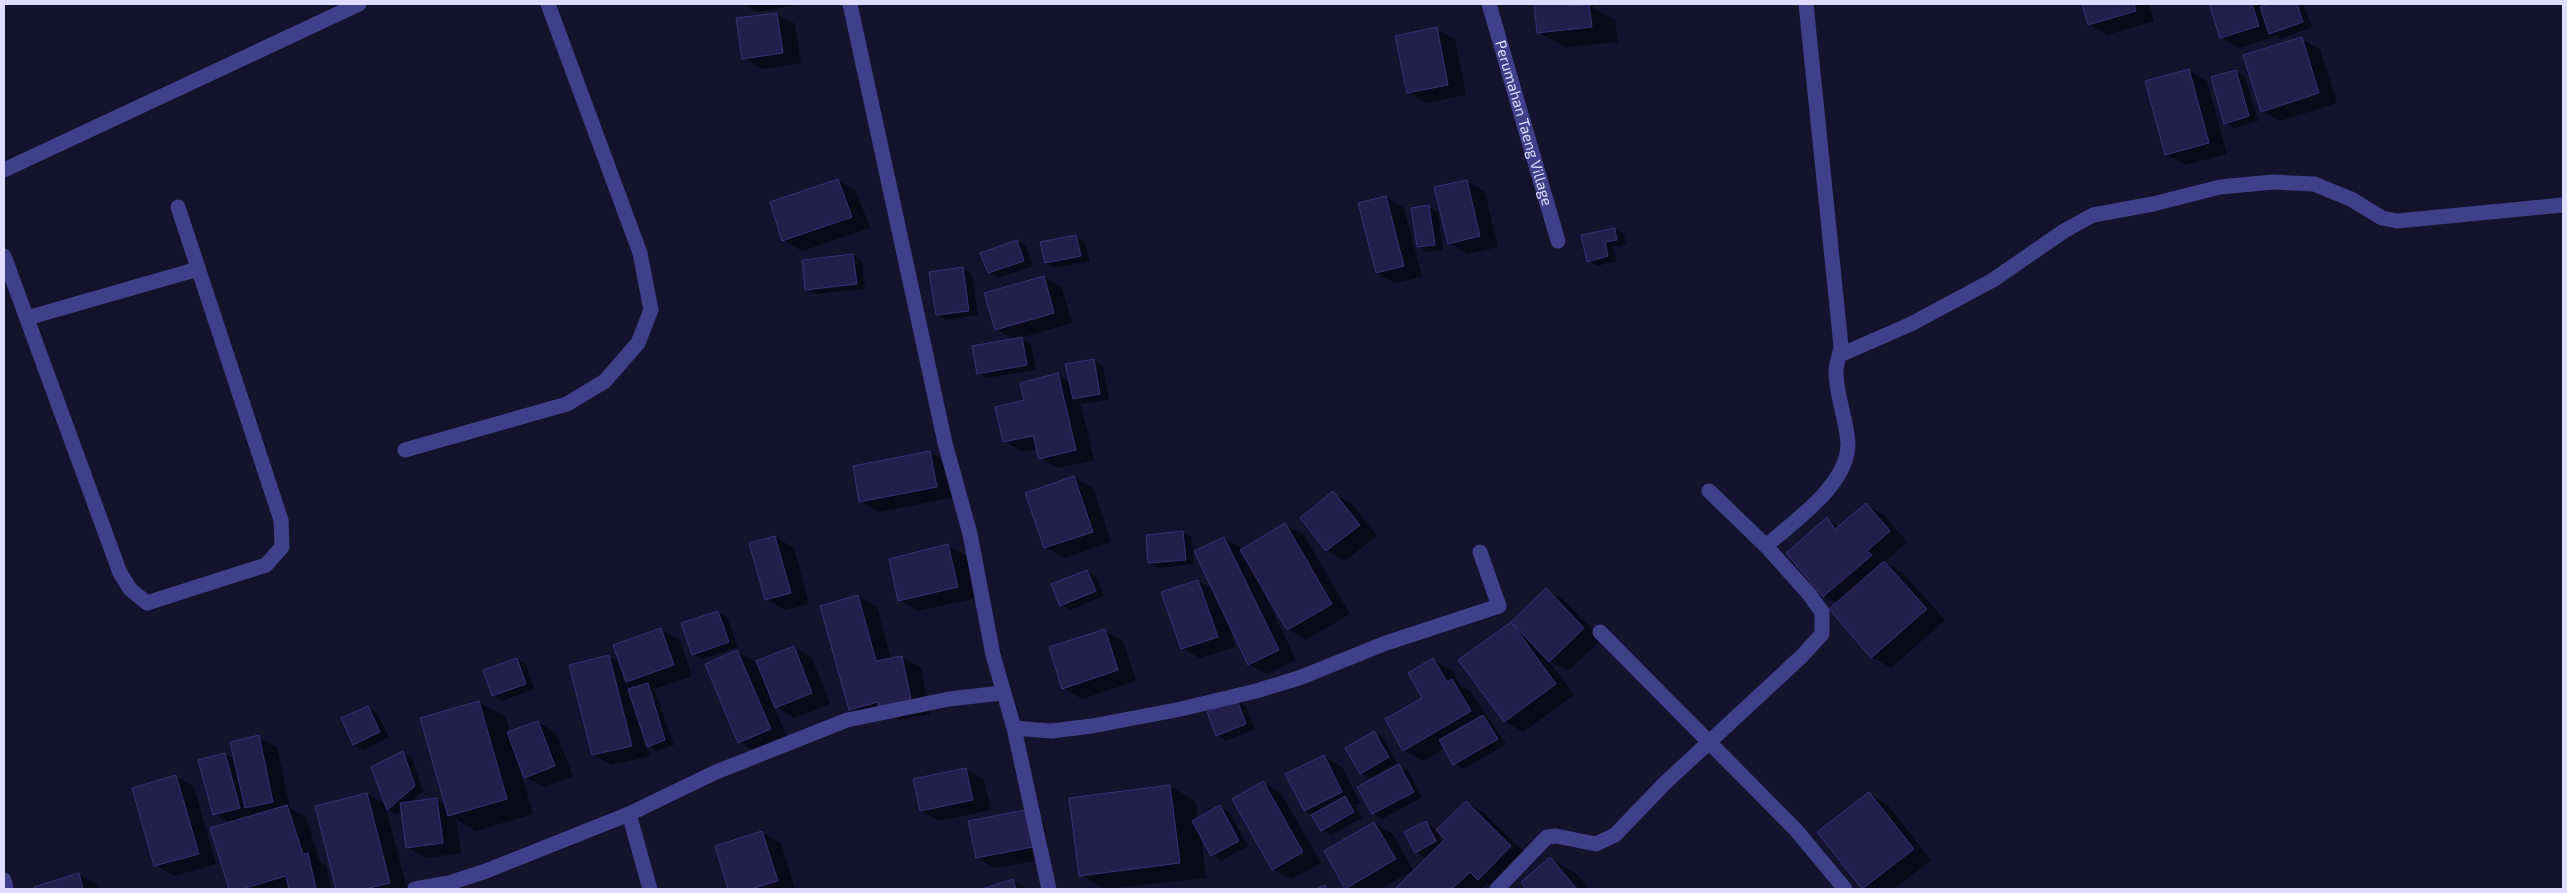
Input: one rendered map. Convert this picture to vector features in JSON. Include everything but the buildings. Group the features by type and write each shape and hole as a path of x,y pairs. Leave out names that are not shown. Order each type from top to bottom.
{"street":[{"path":"4,170 359,4"},
{"path":"405,450 567,404 605,380 638,343 651,310 640,253 548,4"},
{"path":"850,4 945,443 970,534 1002,693 1014,728 1049,889"},
{"name":"Perumahan Taeng Village","path":"1489,4 1558,241"},
{"path":"1766,546 1827,491 1841,473 1846,461 1848,444 1836,375 1841,346 1806,4"},
{"path":"1840,354 1910,324 1993,280 2064,231 2093,215 2153,204 2220,186 2273,182 2314,184 2351,199 2382,218 2397,221 2563,205"},
{"path":"4,256 120,573 130,589 147,603 266,565 282,547 281,520 178,207"},
{"path":"27,318 198,269"},
{"path":"1497,889 1547,837 1556,836 1596,844 1615,835 1665,783 1802,656 1822,634 1822,612 1766,546 1709,491"},
{"path":"1014,728 1051,731 1092,726 1181,709 1299,678 1386,643 1499,606 1480,552"},
{"path":"1600,632 1796,830 1845,889"},
{"path":"416,889 449,883 486,871 629,814 716,772 847,720 949,698 1002,693"},
{"path":"629,814 650,889"},
{"path":"4,880 6,889"}]}
